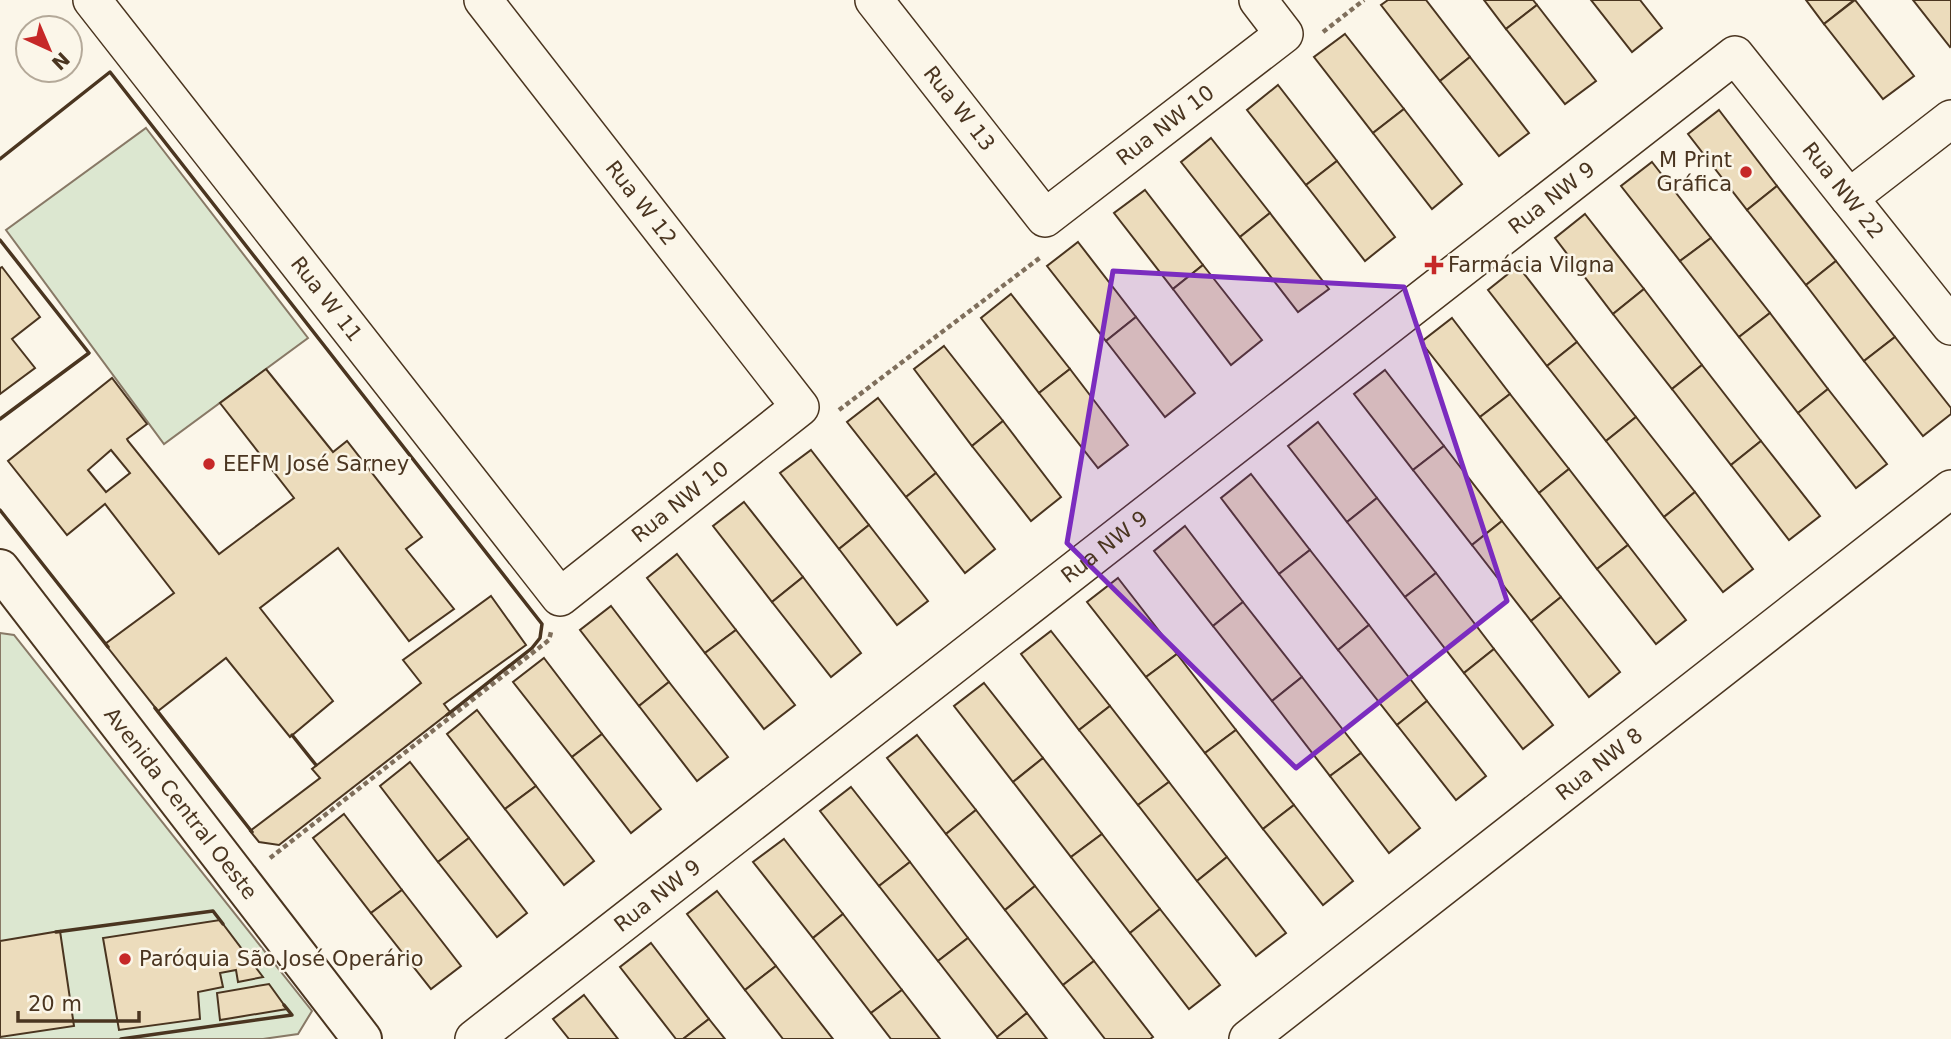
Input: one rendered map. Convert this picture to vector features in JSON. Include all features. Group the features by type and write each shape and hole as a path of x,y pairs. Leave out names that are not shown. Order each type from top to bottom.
{"street":[{"name":"Rua W 11","path":"92,0 560,597"},
{"name":"Rua W 12","path":"483,0 800,407"},
{"name":"Rua W 13","path":"874,0 1045,218"},
{"path":"1258,0 1284,34"},
{"name":"Rua NW 10","path":"1045,218 1284,34"},
{"name":"Rua NW 22","path":"1735,55 1951,326"},
{"name":"Rua NW 9","path":"474,1039 1735,55"},
{"path":"1849,198 1951,120"},
{"name":"Rua NW 10","path":"560,597 800,407"},
{"name":"Rua NW 8","path":"1248,1039 1951,489"},
{"name":"Avenida Central Oeste","path":"4,581 362,1039"}],"path":[{"path":"1284,34 1317,36 1364,0"},
{"path":"800,407 834,414 1049,251 1045,218"},
{"path":"239,882 549,640 560,597"}],"highlighted area":[{"path":"1113,271 1404,287 1507,601 1296,768 1067,543"}],"green space":[{"path":"146,128 308,338 164,444 6,230"},
{"path":"0,633 14,635 312,1011 298,1034 263,1039 0,1039"}],"building":[{"path":"1388,0 1426,0 1470,57 1440,81 1381,5"},
{"path":"1484,0 1533,0 1537,5 1506,29"},
{"path":"1591,0 1640,0 1662,28 1632,52"},
{"path":"1806,0 1854,0 1824,24"},
{"path":"1855,0 1914,76 1883,99 1824,24"},
{"path":"1913,0 1951,0 1950,47"},
{"path":"1537,5 1596,81 1565,104 1506,29"},
{"path":"1345,34 1404,109 1373,133 1314,57"},
{"path":"1470,57 1529,133 1499,156 1440,81"},
{"path":"1278,85 1337,161 1306,185 1247,110"},
{"path":"1404,109 1462,184 1432,209 1373,133"},
{"path":"1719,110 1777,186 1747,210 1688,134"},
{"path":"1211,138 1270,213 1240,237 1181,162"},
{"path":"1337,161 1395,237 1365,261 1306,185"},
{"path":"1652,162 1711,238 1680,261 1621,186"},
{"path":"1777,186 1836,261 1806,285 1747,210"},
{"path":"1145,190 1203,265 1173,289 1114,213"},
{"path":"1270,213 1329,289 1298,312 1240,237"},
{"path":"1585,214 1644,289 1613,314 1555,238"},
{"path":"1711,238 1770,313 1739,337 1680,261"},
{"path":"1078,242 1136,317 1106,341 1047,266"},
{"path":"1836,261 1895,337 1864,361 1806,285"},
{"path":"1203,265 1262,340 1231,365 1173,289"},
{"path":"1518,266 1577,342 1547,366 1488,290"},
{"path":"2,267 40,317 12,339 35,368 0,394 0,268"},
{"path":"1644,289 1702,365 1672,389 1613,314"},
{"path":"1011,294 1070,369 1039,393 981,318"},
{"path":"1770,313 1828,389 1798,413 1739,337"},
{"path":"1136,317 1195,393 1165,417 1106,341"},
{"path":"1452,318 1510,394 1480,417 1421,342"},
{"path":"1895,337 1951,408 1951,414 1923,436 1864,361"},
{"path":"1577,342 1636,417 1606,441 1547,366"},
{"path":"944,346 1003,421 972,446 914,369"},
{"path":"1702,365 1761,441 1731,465 1672,389"},
{"path":"266,369 333,452 347,441 422,537 406,549 454,609 409,641 338,548 260,608 333,701 290,737 226,658 158,711 105,644 174,593 105,504 67,535 8,461 112,378 147,424 127,439 128,441 219,554 294,498 220,403","holes":["111,450 130,473 106,492 88,470"]},
{"path":"1070,369 1128,445 1098,468 1039,393"},
{"path":"1385,370 1444,446 1413,470 1354,394"},
{"path":"1828,389 1887,464 1856,488 1798,413"},
{"path":"1510,394 1569,469 1539,493 1480,417"},
{"path":"878,398 936,473 906,497 847,422"},
{"path":"1636,417 1695,492 1664,517 1606,441"},
{"path":"1003,421 1061,497 1031,521 972,446"},
{"path":"1318,422 1377,498 1347,522 1288,446"},
{"path":"1761,441 1820,516 1789,540 1731,465"},
{"path":"1444,446 1502,521 1472,545 1413,470"},
{"path":"811,450 869,525 839,549 780,473"},
{"path":"1569,469 1628,545 1597,569 1539,493"},
{"path":"936,473 995,549 965,573 906,497"},
{"path":"1251,474 1310,550 1279,574 1221,498"},
{"path":"1695,492 1753,569 1723,592 1664,517"},
{"path":"1377,498 1436,573 1405,597 1347,522"},
{"path":"744,502 803,577 772,602 713,526"},
{"path":"1502,521 1561,597 1531,621 1472,545"},
{"path":"869,525 928,601 897,625 839,549"},
{"path":"1185,526 1243,602 1213,626 1154,551"},
{"path":"1628,545 1686,620 1656,644 1597,569"},
{"path":"1310,550 1369,625 1338,650 1279,574"},
{"path":"677,554 736,630 705,653 647,578"},
{"path":"1436,573 1494,649 1464,673 1405,597"},
{"path":"803,577 861,653 831,677 772,602"},
{"path":"1118,578 1177,654 1146,677 1087,602"},
{"path":"491,596 526,645 444,704 450,712 279,845 259,842 250,831 320,778 312,769 421,683 403,660"},
{"path":"1561,597 1620,672 1589,697 1531,621"},
{"path":"1243,602 1302,677 1272,701 1213,626"},
{"path":"611,606 669,682 639,706 580,630"},
{"path":"1369,625 1427,701 1397,725 1338,650"},
{"path":"736,630 795,705 764,729 705,653"},
{"path":"1051,631 1110,706 1079,730 1021,654"},
{"path":"1494,649 1553,725 1523,749 1464,673"},
{"path":"1177,654 1236,730 1205,753 1146,677"},
{"path":"544,658 602,734 572,757 513,682"},
{"path":"1302,677 1361,753 1330,776 1272,701"},
{"path":"669,682 728,757 697,781 639,706"},
{"path":"984,683 1043,758 1013,782 954,706"},
{"path":"1427,701 1486,776 1456,800 1397,725"},
{"path":"1110,706 1169,782 1138,805 1079,730"},
{"path":"477,710 536,786 505,809 447,734"},
{"path":"1236,730 1294,805 1263,829 1205,753"},
{"path":"602,734 661,809 631,833 572,757"},
{"path":"917,735 976,810 946,834 887,758"},
{"path":"1361,753 1420,828 1389,853 1330,776"},
{"path":"1043,758 1102,834 1071,857 1013,782"},
{"path":"410,762 469,838 438,862 380,786"},
{"path":"1169,782 1227,857 1197,881 1138,805"},
{"path":"536,786 594,861 564,885 505,809"},
{"path":"851,787 910,862 879,886 820,811"},
{"path":"1294,805 1353,881 1323,905 1263,829"},
{"path":"976,810 1035,886 1005,910 946,834"},
{"path":"344,814 402,890 371,913 313,838"},
{"path":"1102,834 1160,909 1130,933 1071,857"},
{"path":"469,838 527,913 497,937 438,862"},
{"path":"784,839 843,914 813,938 753,862"},
{"path":"1227,857 1286,933 1256,956 1197,881"},
{"path":"910,862 968,938 938,961 879,886"},
{"path":"1035,886 1094,961 1063,985 1005,910"},
{"path":"402,890 461,966 431,989 371,913"},
{"path":"717,891 776,966 745,990 687,914"},
{"path":"1160,909 1220,985 1189,1009 1130,933"},
{"path":"843,914 902,990 871,1013 813,938"},
{"path":"220,920 263,977 238,982 236,970 220,973 223,987 198,992 200,1019 119,1030 103,938"},
{"path":"60,931 74,1026 0,1037 0,941"},
{"path":"968,938 1027,1013 997,1037 938,961"},
{"path":"651,943 709,1019 683,1039 676,1039 620,967"},
{"path":"1094,961 1153,1037 1105,1039 1063,985"},
{"path":"776,966 833,1039 783,1039 745,990"},
{"path":"269,984 287,1009 220,1020 217,993"},
{"path":"902,990 940,1039 891,1039 871,1013"},
{"path":"584,995 618,1039 569,1039 553,1019"},
{"path":"1027,1013 1047,1039 998,1039 997,1037"},
{"path":"709,1019 725,1039 683,1039"}],"wall":[{"path":"0,159 110,72 542,624 540,638 532,648 447,715"},
{"path":"0,240 89,353 0,419"},
{"path":"0,510 108,647"},
{"path":"155,708 252,832"},
{"path":"292,735 316,765"},
{"path":"56,932 213,911 223,924"},
{"path":"121,1039 292,1015 284,1005"}],"place":[{"name":"M Print Gráfica","path":"1746,172"},
{"name":"Farmácia Vilgna","path":"1434,265"},
{"name":"EEFM José Sarney","path":"209,464"},
{"name":"Paróquia São José Operário","path":"125,959"}]}
